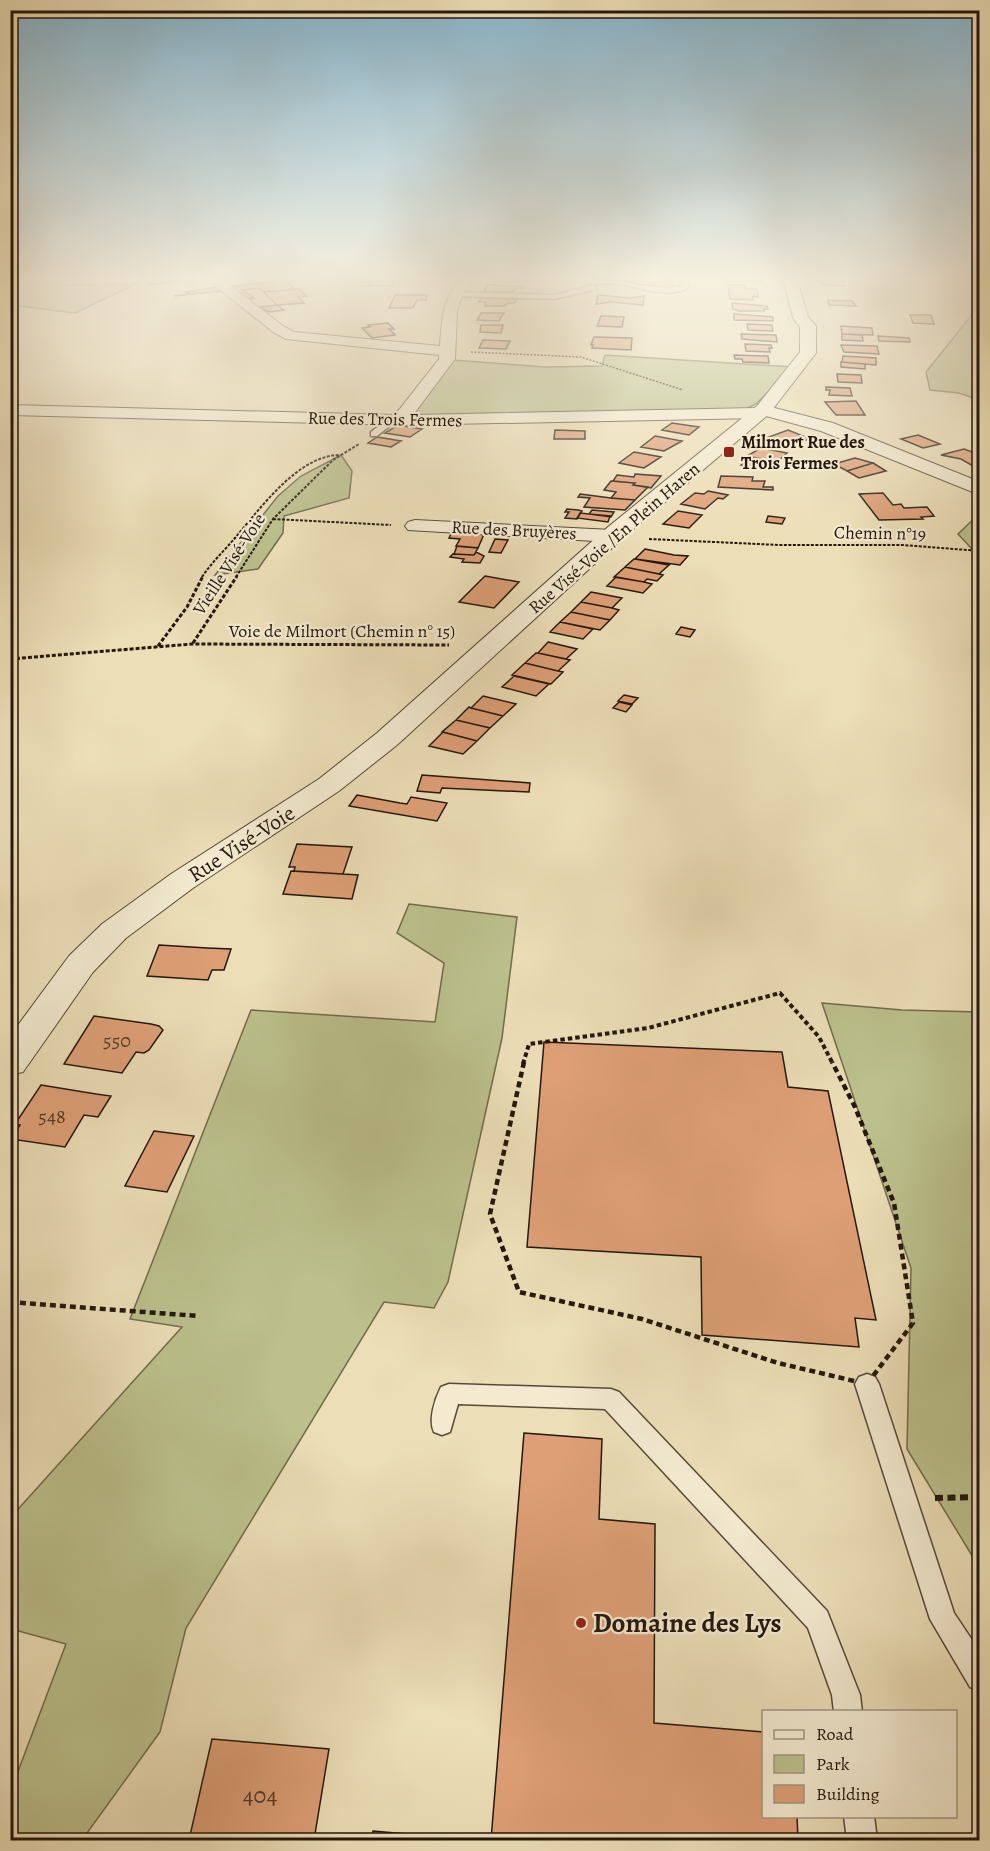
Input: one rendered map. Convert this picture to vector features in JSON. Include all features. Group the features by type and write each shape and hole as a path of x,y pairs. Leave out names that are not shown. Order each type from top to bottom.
{"street":[{"path":"396,420 444,362"},
{"name":"Rue Visé-Voie /En Plein Haren","path":"494,643 614,534 761,412 801,362"},
{"name":"Rue des Trois Fermes","path":"10,411 396,420 761,412 827,427 980,489"},
{"name":"Rue des Bruyères","path":"415,526 614,534"},
{"name":"Rue Visé-Voie","path":"10,1063 81,964 114,932 182,881 329,785 387,739 494,643"}],"lane":[{"path":"374,434 396,420"},
{"path":"867,1384 943,1619 980,1677"},
{"path":"442,1425 449,1394 611,1399 818,1620 846,1695 848,1710"},
{"path":"859,1818 861,1840"}],"path":[{"path":"598,362 692,393"},
{"name":"Vieille Visé-Voie","path":"192,644 273,519 333,460 374,434"},
{"path":"158,646 187,607 204,574 271,496 293,475 327,455 341,455"},
{"path":"273,519 415,526"},
{"name":"Chemin n°19","path":"614,534 655,540 779,545 903,545 980,551"},
{"name":"Voie de Milmort (Chemin n° 15)","path":"10,659 192,644 470,645 494,643"},
{"path":"780,993 819,1037 855,1107 894,1203 913,1323 867,1384 778,1363 642,1319 519,1292 490,1214 520,1074 529,1044 648,1028 780,993"},
{"path":"10,1302 198,1316"},
{"path":"904,1499 980,1497"}],"green space":[{"path":"450,362 545,367 602,366 603,362 721,362 793,367 756,404 745,409 426,416 418,414 416,409"},
{"path":"934,362 979,362 979,400 959,393 930,390 926,372"},
{"path":"341,455 352,471 349,498 284,516 283,533 258,569 215,575 278,496 301,476"},
{"path":"978,515 979,549 972,549 958,534"},
{"path":"409,904 517,917 502,1038 448,1282 434,1308 384,1302 186,1628 160,1732 82,1840 11,1840 11,1790 66,1644 11,1629 11,1517 182,1327 130,1319 251,1010 435,1022 444,963 397,933"},
{"path":"822,1003 902,1010 979,1012 979,1567 907,1449 911,1268"}],"building":[{"path":"841,362 865,364 865,369 841,367"},
{"path":"846,362 876,362 876,365"},
{"path":"837,374 861,375 862,383 838,382"},
{"path":"826,387 850,388 852,396 829,395 830,390 826,390"},
{"path":"856,401 865,415 836,415 825,402"},
{"path":"672,423 699,427 689,435 662,430"},
{"path":"398,425 422,429 410,437 385,433"},
{"path":"555,430 585,431 585,439 554,439"},
{"path":"788,430 809,439 789,446 769,441 776,439 769,437"},
{"path":"918,435 940,444 923,448 901,439"},
{"path":"655,436 682,441 664,451 641,447"},
{"path":"377,437 401,441 391,447 368,443"},
{"path":"761,448 787,453 777,462 747,456"},
{"path":"964,449 980,455 980,464 973,466 961,459 941,455"},
{"path":"634,452 661,457 644,468 619,463"},
{"path":"747,456 777,462 768,470 741,465 746,461 742,460"},
{"path":"855,458 873,463 847,471 834,464"},
{"path":"873,463 886,471 859,478 847,471"},
{"path":"635,474 661,476 651,488 633,485 635,483 613,481 617,475 634,477"},
{"path":"721,476 753,477 752,481 765,481 763,487 773,487 773,490 718,487"},
{"path":"611,481 635,483 633,485 648,487 635,500 611,498 616,492 604,490"},
{"path":"708,491 728,495 723,499 718,498 705,509 681,504 695,493 704,494"},
{"path":"883,493 893,505 901,504 904,508 927,507 934,516 921,517 923,519 879,520 859,494"},
{"path":"580,494 635,500 625,510 584,507 590,498 578,497"},
{"path":"567,509 582,511 577,519 565,518 569,512 565,512"},
{"path":"592,510 614,512 611,517 589,514"},
{"path":"678,511 702,515 689,528 663,524"},
{"path":"580,513 610,516 608,522 577,518"},
{"path":"768,516 785,518 782,524 766,522"},
{"path":"453,530 485,532 478,548 456,546 460,539 449,538"},
{"path":"495,539 508,540 501,553 489,552"},
{"path":"457,546 478,548 474,555 454,554"},
{"path":"645,549 688,556 680,565 635,559"},
{"path":"476,552 484,556 480,563 462,562 464,559 450,557 453,554 474,555"},
{"path":"634,559 669,565 659,574 625,567"},
{"path":"625,567 663,575 657,581 647,579 644,582 614,577"},
{"path":"485,576 519,582 494,608 459,602"},
{"path":"616,577 652,584 643,593 607,586"},
{"path":"591,592 622,598 612,608 581,602"},
{"path":"581,602 619,610 610,620 571,612"},
{"path":"571,612 610,620 600,630 560,622"},
{"path":"560,622 593,629 583,639 550,632"},
{"path":"681,627 695,630 690,637 676,634"},
{"path":"548,642 577,649 566,659 538,653"},
{"path":"536,653 570,660 558,671 525,663"},
{"path":"525,663 563,672 551,684 512,675"},
{"path":"514,676 549,684 536,696 502,687"},
{"path":"624,695 638,698 632,704 618,701"},
{"path":"483,696 516,704 503,716 471,708"},
{"path":"619,702 632,705 626,712 613,708"},
{"path":"469,707 503,716 490,728 456,720"},
{"path":"456,720 490,728 477,741 442,732"},
{"path":"443,732 477,741 463,754 429,746"},
{"path":"422,775 530,783 529,792 442,788 440,793 417,791"},
{"path":"357,795 407,804 411,797 447,803 437,821 349,806"},
{"path":"297,844 352,847 343,874 294,871 295,867 289,867"},
{"path":"291,871 358,875 352,899 283,894"},
{"path":"159,945 231,949 224,970 212,970 208,980 147,976"},
{"path":"94,1016 151,1024 163,1030 149,1050 144,1053 136,1052 122,1073 64,1064"},
{"path":"544,1042 782,1052 788,1087 828,1091 876,1320 855,1318 859,1347 702,1335 701,1257 527,1247"},
{"path":"41,1085 111,1096 98,1117 84,1115 65,1147 11,1139 20,1125 15,1124"},
{"path":"154,1131 194,1136 167,1192 125,1186"},
{"name":"Domaine des Lys","path":"524,1433 602,1439 599,1519 655,1524 654,1723 762,1732 762,1818 797,1818 798,1840 491,1840"},
{"path":"212,1739 329,1749 314,1840 189,1840"},
{"path":"373,1831 476,1840 371,1840"}],"place":[{"name":"Milmort Rue des Trois Fermes","path":"729,452"},
{"name":"Domaine des Lys","path":"581,1623"}]}
